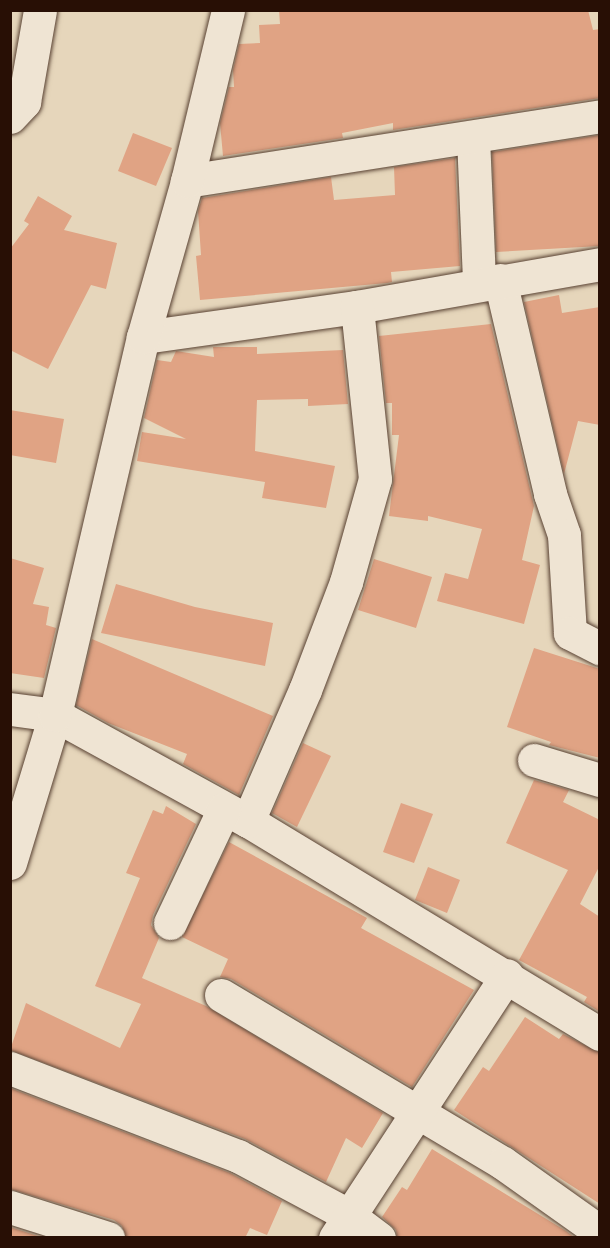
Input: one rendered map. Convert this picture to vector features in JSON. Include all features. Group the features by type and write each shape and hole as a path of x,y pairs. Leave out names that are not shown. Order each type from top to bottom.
{"street":[{"path":"10,117 24,102 40,10"},
{"path":"10,863 55,716 143,338 187,181 228,10"},
{"path":"187,181 600,116"},
{"path":"473,137 490,281 550,494 564,535 570,633 600,648"},
{"path":"143,338 357,307 490,281 600,264"},
{"path":"170,923 236,815 305,690 346,582 375,479 357,307"},
{"path":"10,710 55,716 236,815 507,975 600,1034"},
{"path":"534,760 600,780"},
{"path":"341,1226 419,1112 507,975"},
{"path":"221,994 503,1163 600,1232"},
{"path":"10,1068 238,1156 341,1226 379,1238"},
{"path":"10,1207 108,1238"}],"building":[{"path":"279,10 588,10 593,30 600,29 600,98 393,130 393,123 342,133 343,138 223,156 220,123 229,87 234,87 233,70 239,44 260,43 259,25 280,24"},
{"path":"133,133 172,148 156,186 118,171"},
{"path":"600,135 600,246 496,252 492,152"},
{"path":"455,158 460,266 391,272 392,282 387,283 200,300 196,256 201,255 198,211 202,198 331,177 334,200 395,195 394,167"},
{"path":"38,196 72,216 64,230 117,243 106,289 91,285 48,369 10,350 10,249 29,224 24,221"},
{"path":"559,295 562,313 600,307 600,425 578,421 564,474 524,302"},
{"path":"491,324 534,506 522,560 540,565 524,624 437,601 445,573 468,579 482,529 428,516 428,521 389,516 399,435 392,435 392,403 386,403 379,336"},
{"path":"213,347 257,347 257,354 343,350 348,404 308,406 308,399 257,400 255,451 335,466 326,508 262,498 265,482 137,461 142,432 186,439 144,418 157,360 171,362 176,351 214,357"},
{"path":"10,410 64,419 56,463 10,455"},
{"path":"10,558 44,568 33,604 49,607 46,625 56,628 44,678 10,673"},
{"path":"374,559 432,577 416,628 358,610"},
{"path":"116,584 195,607 273,623 265,666 101,633"},
{"path":"92,639 273,716 239,795 183,764 187,754 108,723 76,705"},
{"path":"534,648 600,669 600,758 549,745 551,742 507,727"},
{"path":"303,743 331,756 297,827 272,813"},
{"path":"534,780 569,790 563,802 600,820 600,865 580,904 600,917 600,1012 584,1002 587,997 519,960 568,870 506,843"},
{"path":"401,803 433,814 414,863 383,852"},
{"path":"166,806 196,824 153,915 151,925 159,938 142,978 206,1006 383,1113 362,1148 346,1138 326,1182 245,1139 10,1050 26,1003 120,1048 141,1004 95,986 140,878 126,873 153,810 163,814"},
{"path":"229,842 367,918 361,928 474,990 412,1087 231,979 220,977 228,959 182,937"},
{"path":"428,867 460,880 447,913 415,900"},
{"path":"525,1017 559,1039 563,1034 600,1053 600,1204 454,1110 483,1067 489,1071"},
{"path":"10,1088 230,1173 282,1201 267,1235 250,1228 245,1238 126,1238 122,1226 114,1220 10,1189"},
{"path":"432,1149 575,1238 397,1238 396,1230 382,1217 402,1187 407,1190"},
{"path":"10,1227 44,1238 10,1238"}]}
